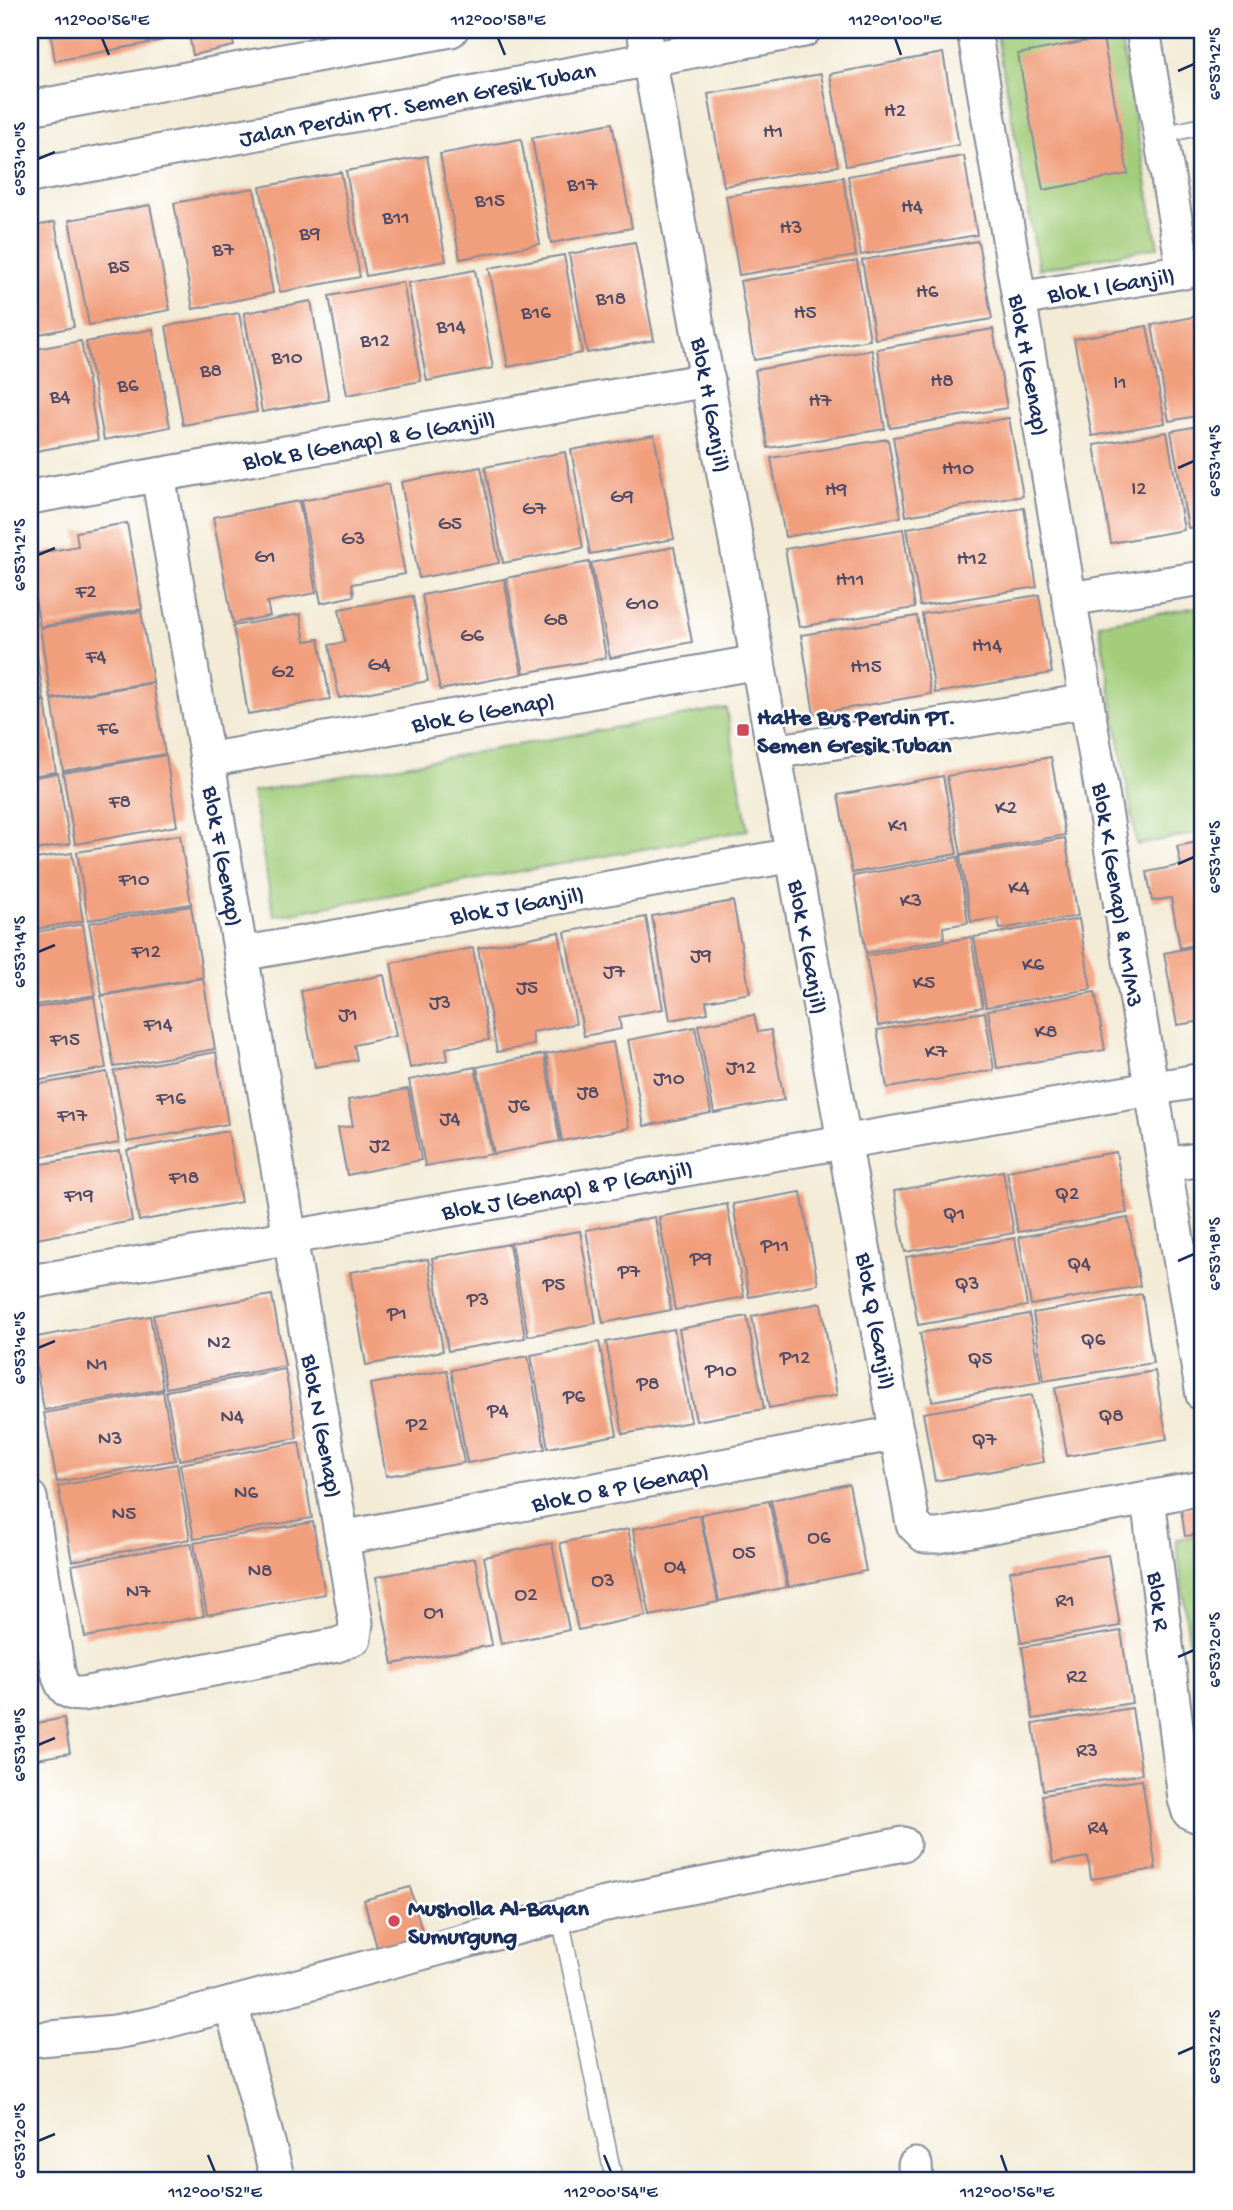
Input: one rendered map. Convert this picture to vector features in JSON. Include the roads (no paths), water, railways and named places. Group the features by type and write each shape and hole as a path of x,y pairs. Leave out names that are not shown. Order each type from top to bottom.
{"street":[{"path":"30,108 451,30"},
{"name":"Jalan Perdin PT. Semen Gresik Tuban","path":"30,176 647,44 804,30"},
{"name":"Blok H (Genap)","path":"974,30 1087,701"},
{"path":"1143,30 1161,135 1194,270"},
{"name":"Blok H (Ganjil)","path":"647,44 774,752"},
{"name":"Blok I (Ganjil)","path":"1019,299 1194,270"},
{"name":"Blok B (Genap) & G (Ganjil)","path":"30,497 708,380"},
{"name":"Blok F (Genap)","path":"158,475 290,1237"},
{"path":"1069,600 1203,578"},
{"name":"Blok G (Genap)","path":"207,760 758,662"},
{"path":"774,752 1087,701"},
{"name":"Blok K (Genap) & M1/M3","path":"1087,701 1203,1395"},
{"name":"Blok K (Ganjil)","path":"774,752 844,1141"},
{"name":"Blok J (Ganjil)","path":"241,954 793,855"},
{"name":"Blok J (Genap) & P (Ganjil)","path":"30,1282 1203,1080"},
{"name":"Blok Q (Ganjil)","path":"844,1141 913,1524 921,1533 929,1536 1203,1488"},
{"path":"1165,1165 1203,1159"},
{"name":"Blok N (Genap)","path":"30,1498 58,1671 63,1686 72,1694 96,1692 344,1644 351,1640 355,1634 355,1615 290,1237"},
{"name":"Blok O & P (Genap)","path":"342,1538 897,1433"},
{"name":"Blok R","path":"1147,1498 1185,1800 1189,1812 1203,1818"},
{"path":"30,2040 135,2029 560,1916 649,1895 903,1844"},
{"path":"231,2004 278,2180"}],"lane":[{"path":"1161,135 1203,126"},
{"path":"560,1916 614,2180"}],"place":[{"name":"Halte Bus Perdin PT. Semen Gresik Tuban","path":"743,730"},
{"name":"Musholla Al-Bayan Sumurgung","path":"394,1921"}]}
